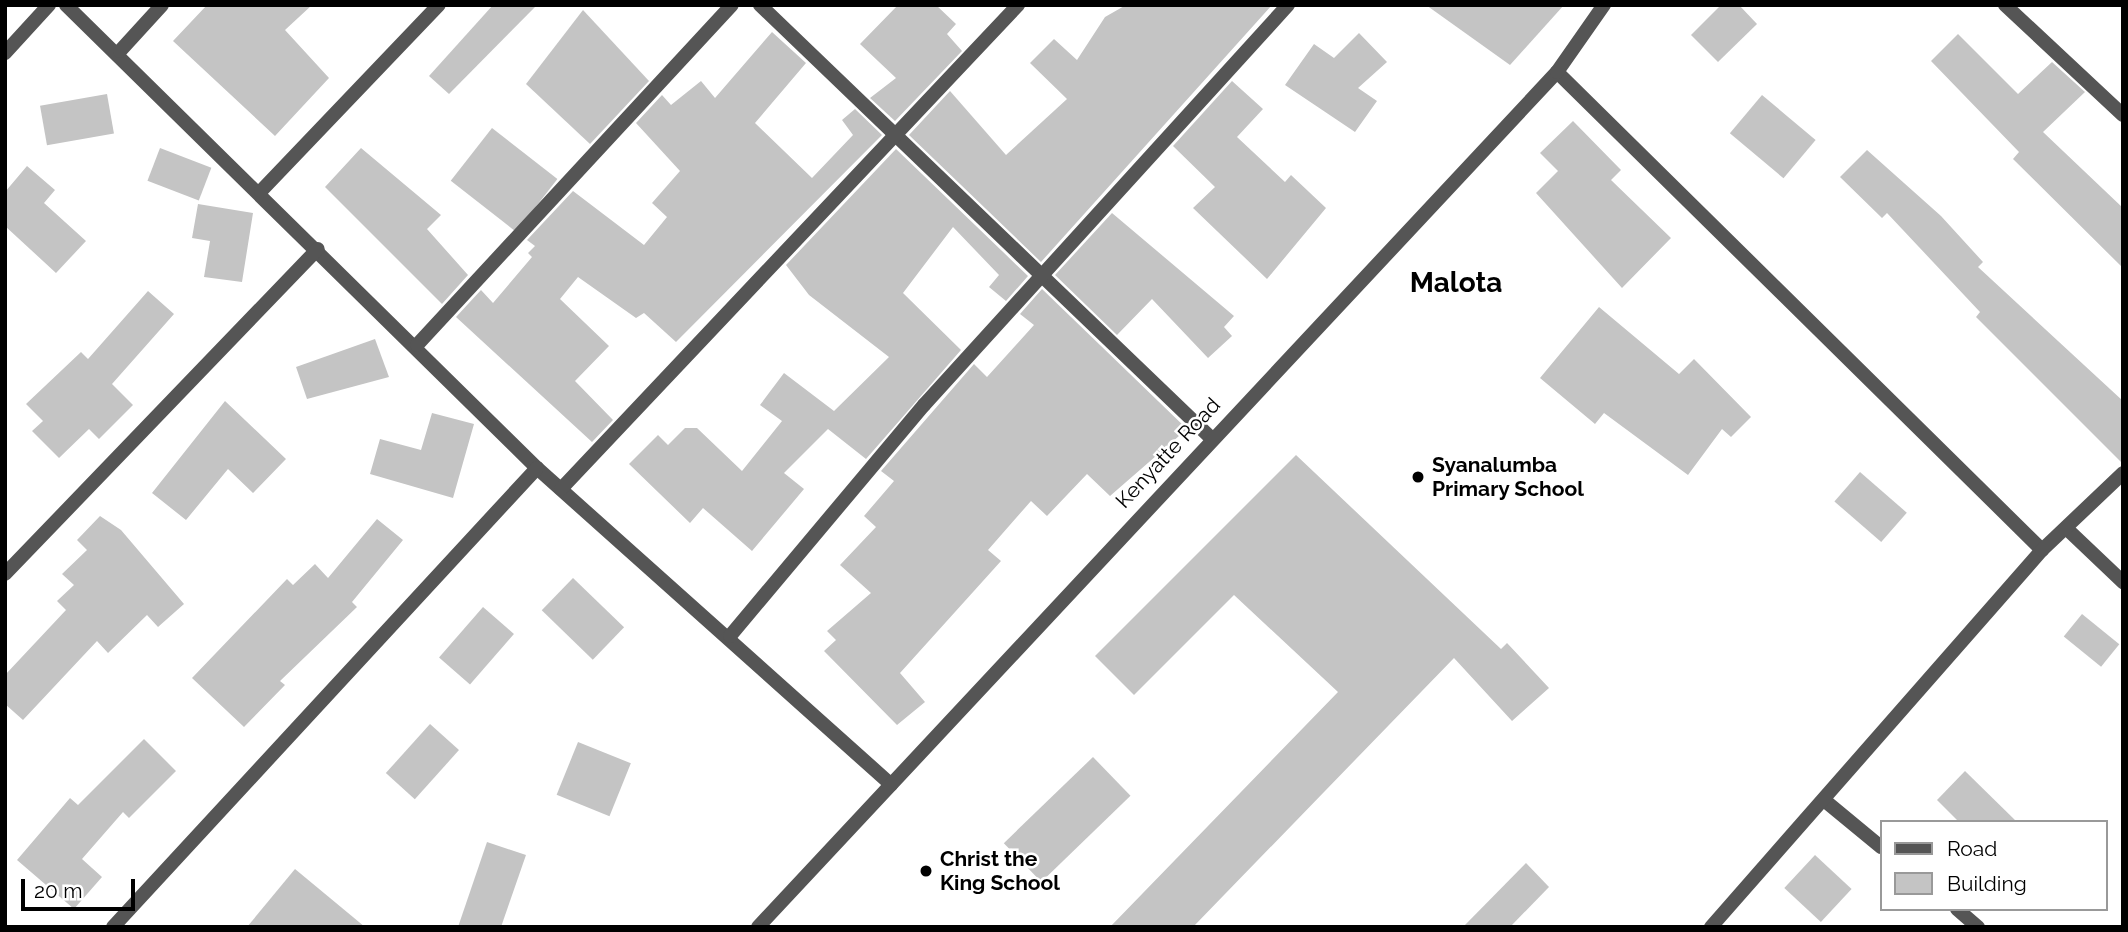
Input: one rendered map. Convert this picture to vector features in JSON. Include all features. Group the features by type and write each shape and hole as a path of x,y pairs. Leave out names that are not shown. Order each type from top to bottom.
{"street":[{"path":"5,53 49,5"},
{"path":"66,5 120,51 537,468 730,636 891,785"},
{"path":"120,51 162,5"},
{"path":"261,191 439,5"},
{"path":"416,345 732,5"},
{"path":"760,5 1044,273 1210,437"},
{"path":"561,489 1018,5"},
{"path":"730,636 1044,273 1288,5"},
{"name":"Kenyatte Road","path":"758,927 1210,437 1557,72 1604,5"},
{"path":"2005,5 2123,115"},
{"path":"1557,72 2042,550"},
{"path":"5,574 318,249"},
{"path":"113,927 537,468"},
{"path":"1710,927 2042,550 2123,473"},
{"path":"2066,528 2123,582"},
{"path":"1824,800 1880,846"},
{"path":"1959,911 1978,927"}],"building":[{"path":"207,5 312,5 285,30 329,78 275,136 173,41"},
{"path":"493,5 537,5 449,94 429,76"},
{"path":"898,5 936,5 956,24 947,34 962,51 895,121 870,98 896,78 860,44"},
{"path":"1126,5 1272,5 1041,262 909,135 950,91 1006,155 1067,99 1030,63 1054,39 1077,60 1105,17"},
{"path":"1426,5 1564,5 1510,65"},
{"path":"1721,5 1739,5 1757,24 1718,62 1691,35"},
{"path":"583,10 649,81 590,144 526,84"},
{"path":"772,32 806,63 755,123 812,178 853,135 842,120 855,109 882,135 676,342 644,313 636,318 578,277 560,299 609,346 575,381 613,420 592,442 456,317 481,290 493,303 532,257 528,253 535,246 527,240 573,191 644,245 667,217 652,203 680,171 636,123 662,95 671,105 701,81 715,98"},
{"path":"1359,33 1387,62 1358,88 1377,101 1355,132 1285,85 1314,44 1334,58"},
{"path":"1958,34 2018,94 2052,62 2085,92 2043,132 2123,208 2123,268 2013,159 2019,152 1931,61"},
{"path":"1232,81 1263,109 1237,137 1285,182 1291,175 1326,208 1267,279 1193,208 1215,187 1173,146"},
{"path":"107,94 114,133 47,145 40,106"},
{"path":"1762,95 1816,140 1783,178 1730,133"},
{"path":"1573,121 1621,170 1611,180 1671,238 1622,288 1536,193 1558,171 1540,153"},
{"path":"492,128 557,179 516,232 451,181"},
{"path":"160,148 211,168 199,200 147,181"},
{"path":"361,148 441,215 427,229 468,275 442,304 325,187"},
{"path":"896,149 1028,276 1006,301 989,287 999,275 953,227 903,293 961,350 866,459 828,429 784,473 804,489 752,551 703,508 690,523 629,464 658,435 668,445 685,428 697,428 742,471 782,421 760,405 784,373 834,411 889,357 809,295 786,265"},
{"path":"1867,150 1941,216 1983,262 1978,267 2123,401 2123,464 1976,317 1980,312 1887,213 1882,218 1840,177"},
{"path":"27,166 55,190 44,203 86,241 56,273 5,226 5,192"},
{"path":"198,204 253,213 242,282 204,277 210,241 192,238"},
{"path":"1112,213 1234,316 1224,327 1232,336 1208,358 1152,299 1117,335 1055,275"},
{"path":"1042,289 1187,429 1110,496 1087,474 1047,516 1031,501 988,550 1001,561 900,673 925,702 897,725 824,651 836,640 827,631 871,593 840,565 876,527 864,516 894,481 881,471 974,364 987,377 1034,325 1020,314"},
{"path":"148,291 174,314 112,384 133,405 99,439 89,429 59,458 32,431 43,421 26,404 81,352 88,359"},
{"path":"1599,307 1679,374 1694,359 1751,417 1731,437 1722,429 1688,475 1604,413 1595,424 1540,378"},
{"path":"375,339 389,377 307,399 296,367"},
{"path":"225,401 286,459 253,493 228,469 186,520 152,493"},
{"path":"432,413 474,424 453,498 370,474 380,439 421,450"},
{"path":"1296,455 1501,649 1507,643 1549,688 1512,721 1454,658 1193,927 1110,927 1338,692 1234,595 1134,695 1095,656"},
{"path":"1860,472 1907,513 1881,542 1834,501"},
{"path":"100,516 121,530 184,604 158,627 147,615 108,653 97,641 23,720 5,704 5,675 66,610 57,601 74,585 62,574 87,550 77,540"},
{"path":"377,519 403,540 352,602 357,607 280,681 285,685 244,727 192,678 287,579 293,585 315,564 328,578"},
{"path":"573,578 624,627 593,660 542,610"},
{"path":"483,607 514,634 470,684 439,658"},
{"path":"2082,614 2119,644 2101,667 2064,637"},
{"path":"430,724 459,750 415,799 386,773"},
{"path":"144,739 176,771 129,818 123,812 82,859 102,877 74,909 17,860 70,798 78,805"},
{"path":"578,742 631,763 609,816 557,795"},
{"path":"1093,757 1131,796 1041,882 1004,843"},
{"path":"1965,771 2015,820 1957,820 1937,800"},
{"path":"487,842 526,855 501,927 458,927"},
{"path":"1815,855 1852,889 1821,922 1784,888"},
{"path":"1526,863 1549,887 1510,927 1463,927"},
{"path":"295,869 365,927 247,927"}],"place":[{"name":"Syanalumba Primary School","path":"1418,477"},
{"name":"Christ the King School","path":"926,871"}],"district":[{"name":"Malota","path":"1456,283"}]}
